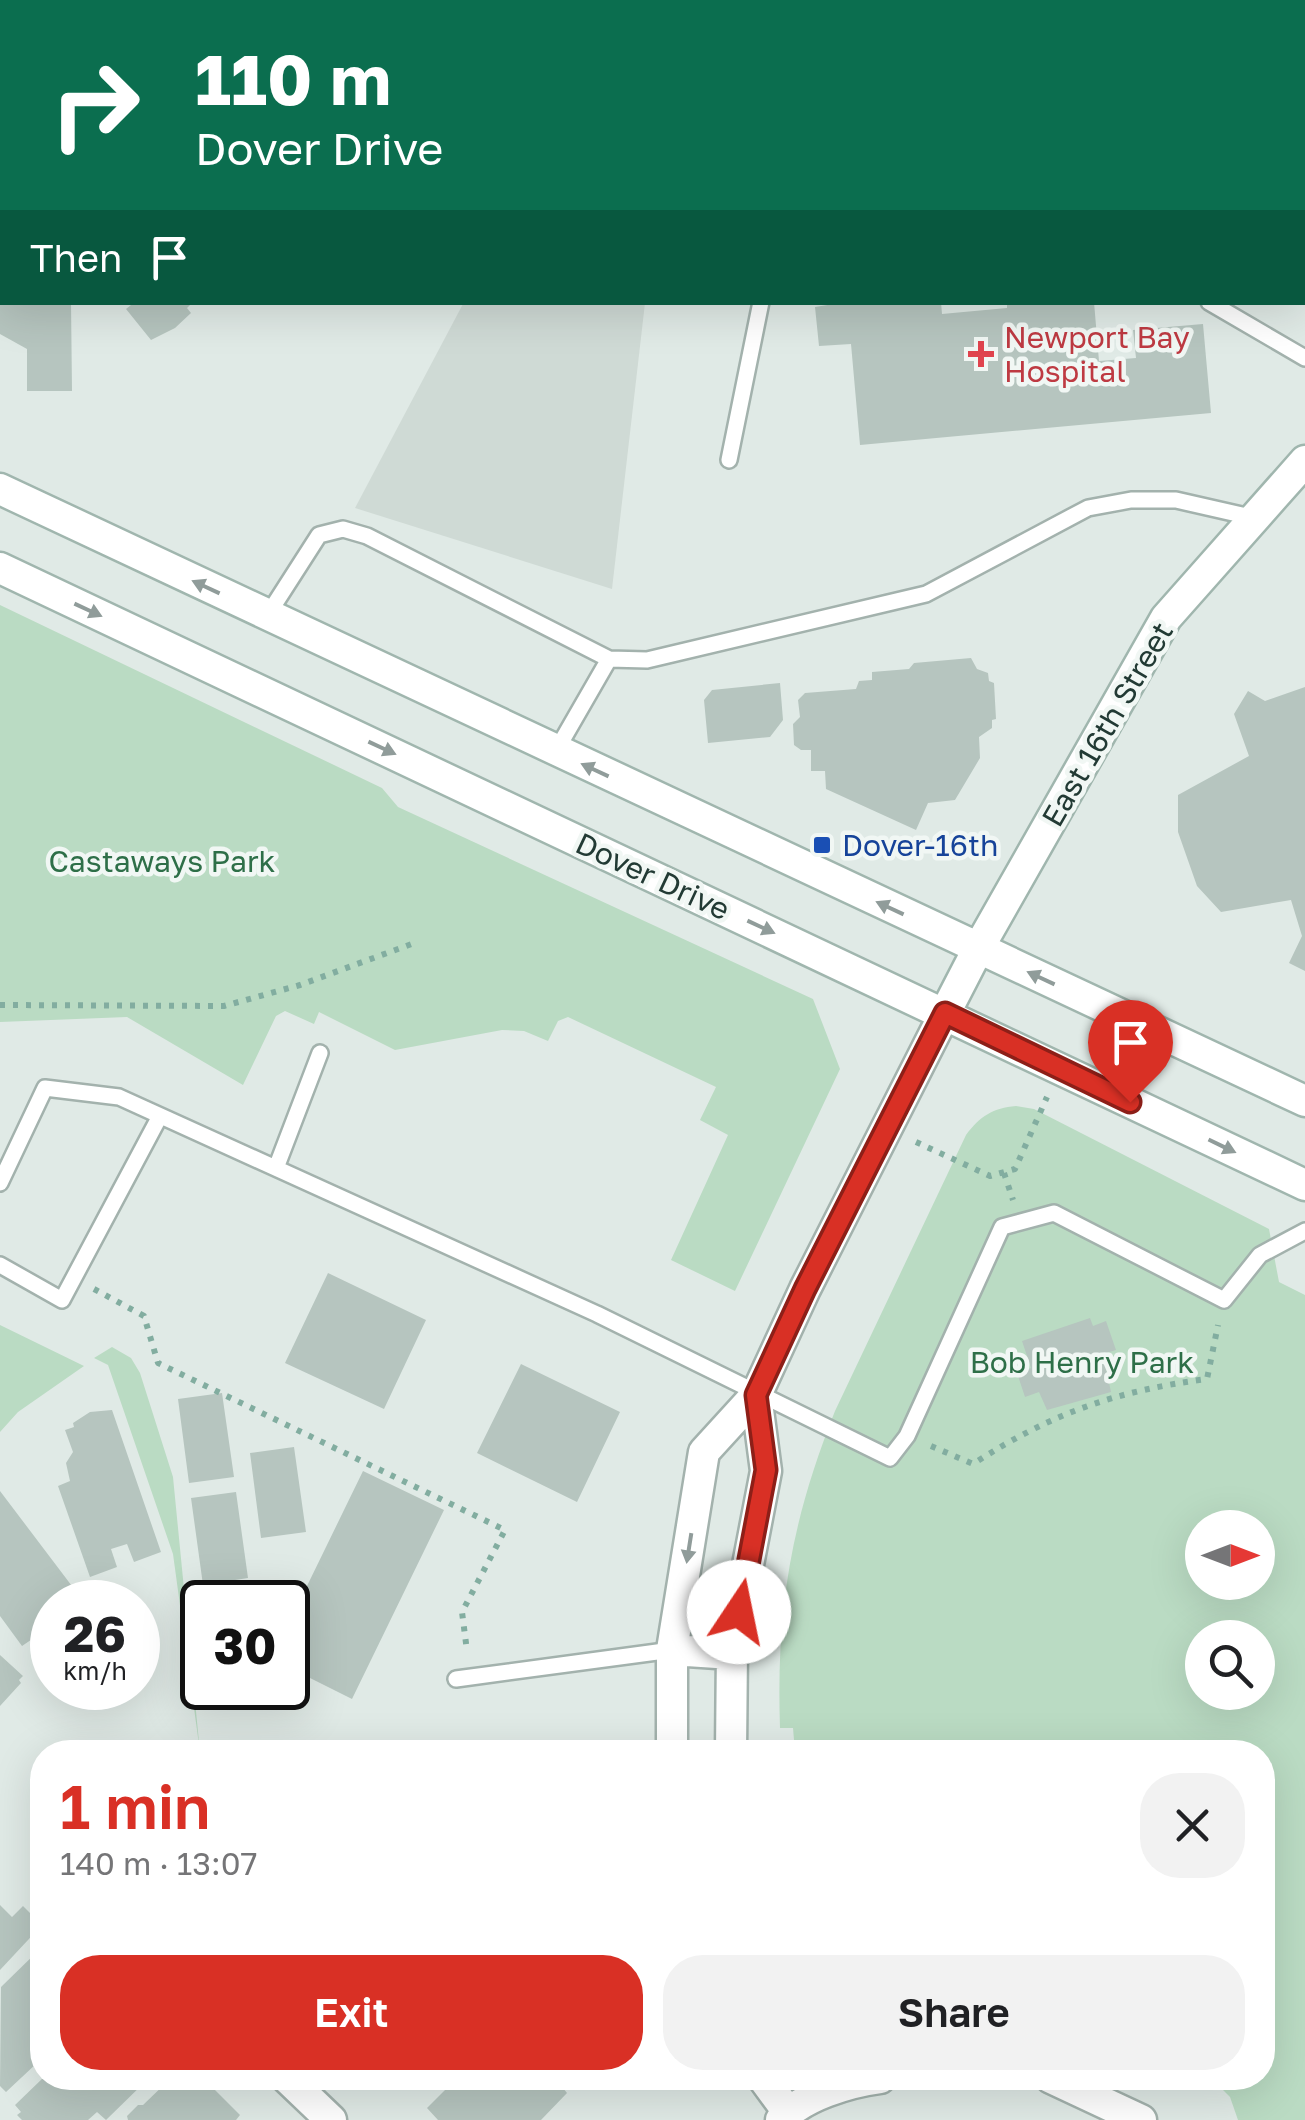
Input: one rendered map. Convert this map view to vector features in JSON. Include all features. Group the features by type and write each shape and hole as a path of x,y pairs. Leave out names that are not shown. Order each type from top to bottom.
{"street":[{"name":"East 16th Street","path":"756,1395 805,1289 978,949 1166,618 1305,462"},
{"path":"0,490 1305,1101"},
{"name":"Dover Drive","path":"0,568 1305,1185"},
{"path":"672,1740 672,1650 704,1452 756,1395"},
{"path":"732,1740 732,1654 766,1470 756,1395"},
{"path":"672,1650 732,1654"},
{"path":"301,2090 332,2120"},
{"path":"770,2090 784,2116 810,2090"},
{"path":"1076,2090 1140,2120"}],"lane":[{"path":"730,460 761,305"},
{"path":"1214,305 1305,358"},
{"path":"267,616 319,535 344,529 366,536 609,659 647,660 926,594 1088,508 1131,500 1176,500 1255,518"},
{"path":"556,752 609,659"},
{"path":"276,1168 320,1052"},
{"path":"0,1183 44,1088 119,1097 597,1314 890,1458 906,1436 1002,1227 1054,1214 1224,1300 1260,1256 1305,1231"},
{"path":"0,1266 62,1300 160,1116"},
{"path":"463,1678 672,1650"}],"path":[{"path":"0,1005 224,1006 418,942"},
{"path":"887,1128 990,1176 1015,1169 1060,1068"},
{"path":"74,1278 144,1316 158,1363 505,1530 462,1612 463,1678"},
{"path":"906,1436 973,1464 1023,1431 1071,1411 1125,1392 1207,1379 1224,1300"}],"shaded area":[{"path":"462,305 645,305 612,589 355,508"}],"green space":[{"name":"Castaways Park","path":"0,605 382,788 398,807 813,999 840,1069 735,1291 671,1260 728,1135 700,1120 716,1087 568,1017 558,1021 548,1041 524,1031 502,1030 395,1050 319,1012 314,1024 285,1011 276,1016 243,1085 127,1017 0,1022"},
{"name":"Bob Henry Park","path":"1016,1106 1034,1109 1269,1229 1279,1282 1305,1295 1305,2120 1238,2120 1230,2097 1223,2090 1275,2090 1275,1740 794,1740 793,1728 780,1728 781,1644 789,1566 820,1452 835,1411 966,1135 988,1114"},
{"path":"0,1325 84,1366 18,1412 0,1432"},
{"path":"112,1347 131,1358 140,1373 173,1477 183,1580 180,1580 180,1605 173,1554 108,1365 94,1358"}],"building":[{"path":"0,305 71,305 72,391 27,391 27,349 0,334"},
{"path":"131,305 190,305 187,308 191,313 175,328 151,340 126,309"},
{"path":"941,305 942,314 1007,305 1094,305 1099,361 1136,358 1133,330 1203,324 1211,413 860,445 851,344 819,346 815,307"},
{"path":"971,658 977,669 988,673 989,681 994,683 996,719 992,720 992,728 979,737 980,758 955,800 928,803 916,830 826,789 825,771 811,771 811,750 794,745 793,724 800,717 798,700 805,693 856,689 859,681 872,680 872,672 909,669 914,663"},
{"path":"780,683 783,720 770,737 708,743 704,700 712,690"},
{"path":"1305,687 1305,971 1289,963 1302,936 1291,900 1221,912 1197,886 1178,832 1178,795 1249,756 1234,714 1248,691 1265,701"},
{"path":"328,1273 426,1320 384,1409 285,1363"},
{"path":"1090,1318 1093,1326 1106,1321 1116,1350 1103,1354 1111,1392 1047,1410 1039,1392 1025,1397 1017,1373 1031,1368 1022,1341"},
{"path":"521,1364 620,1412 577,1502 477,1453"},
{"path":"222,1393 234,1477 189,1483 178,1399"},
{"path":"112,1410 161,1552 134,1562 127,1544 111,1549 117,1567 90,1577 58,1486 70,1481 66,1463 73,1452 65,1430 90,1412"},
{"path":"294,1447 306,1532 261,1538 250,1453"},
{"path":"363,1471 444,1510 352,1699 310,1678 310,1580"},
{"path":"0,1491 67,1580 30,1580 30,1641 22,1646 0,1616"},
{"path":"236,1492 248,1578 202,1580 191,1498"},
{"path":"0,1655 23,1676 0,1706"},
{"path":"0,1905 12,1917 23,1906 30,1913 30,1938 0,1970"},
{"path":"30,1959 30,2070 6,2092 0,2086 1,1987"},
{"path":"31,2090 137,2090 106,2120 97,2112 88,2120 22,2120 15,2105"},
{"path":"159,2090 215,2090 240,2115 236,2120 128,2120 127,2116 138,2105"},
{"path":"445,2090 567,2093 541,2120 438,2120 427,2108"}],"place":[{"name":"Newport Bay Hospital","path":"981,354"},
{"name":"Dover-16th","path":"822,845"}],"route":[{"path":"739,1612 766,1470 756,1395 805,1289 945,1013 1130,1102"}]}
